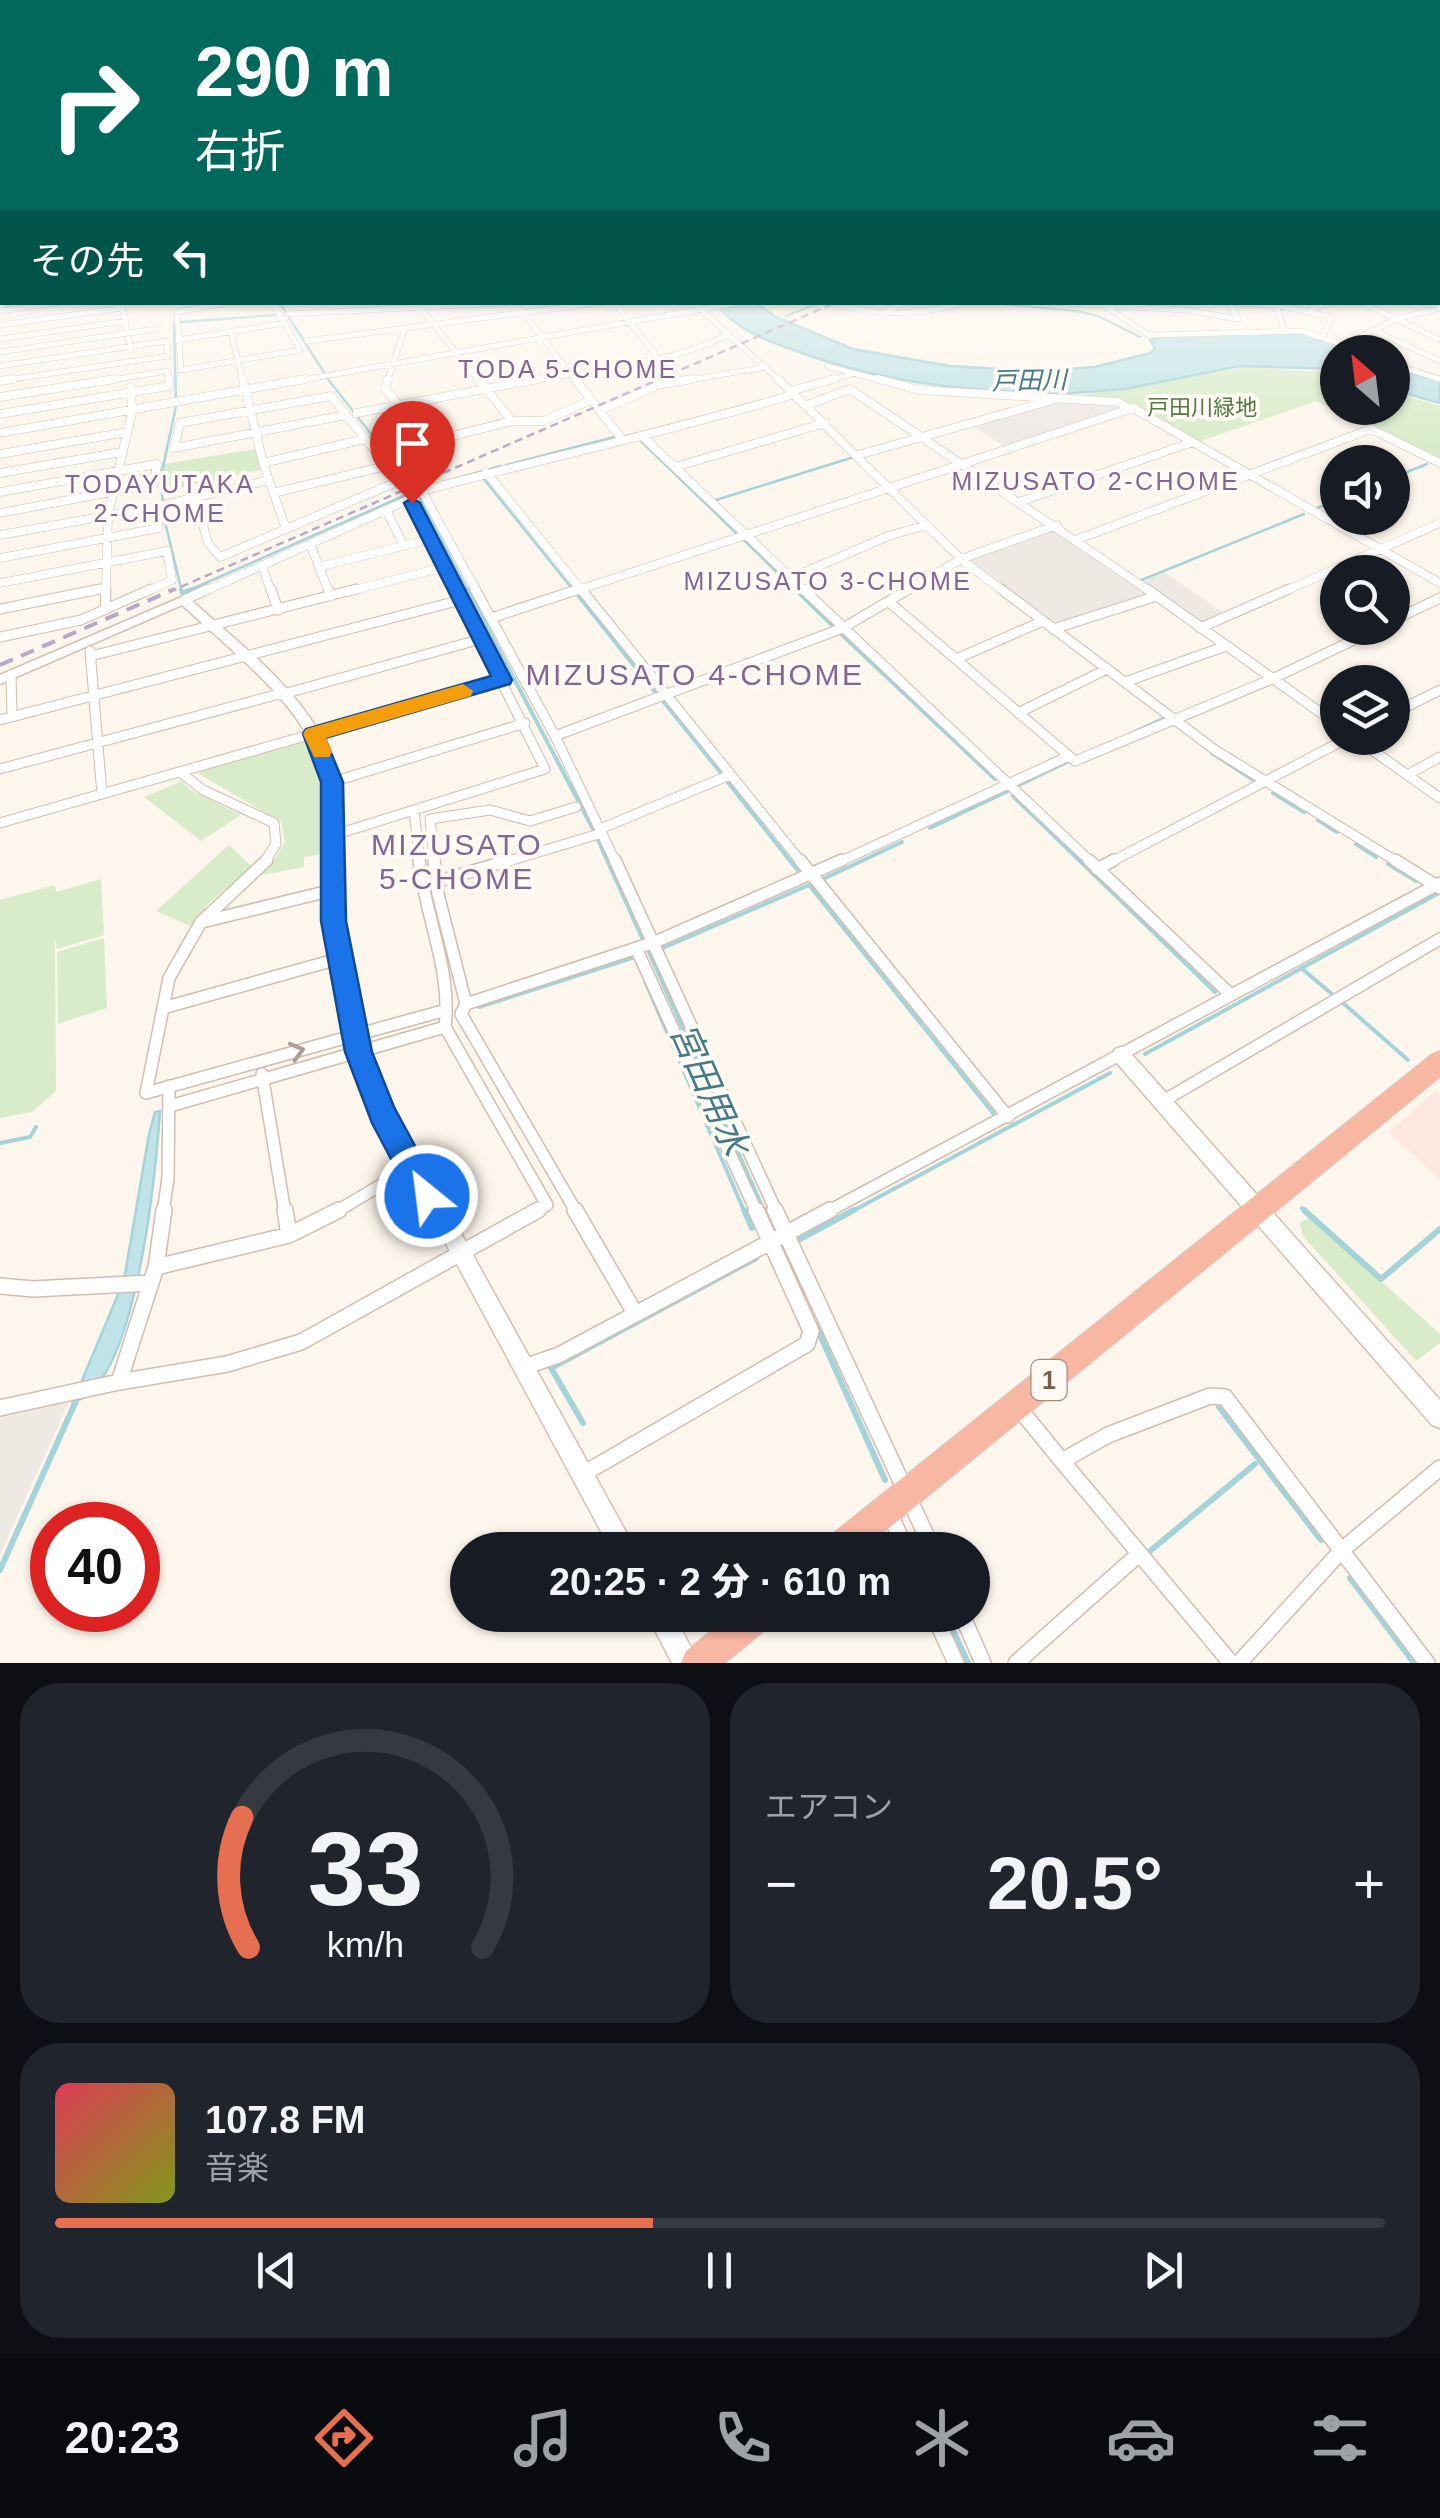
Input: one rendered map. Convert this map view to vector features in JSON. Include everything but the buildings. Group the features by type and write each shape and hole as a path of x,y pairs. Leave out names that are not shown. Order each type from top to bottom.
{"highway":[{"name":"1","path":"859,1532 1440,1062"},
{"path":"698,1663 736,1632"}],"street":[{"path":"0,310 39,305"},
{"path":"0,325 121,305 130,333 132,412 108,516 105,610"},
{"path":"216,305 177,312 181,370 300,350 274,305"},
{"path":"288,313 418,305 512,421"},
{"path":"518,305 620,436"},
{"path":"307,341 582,305"},
{"path":"616,305 656,357"},
{"path":"695,305 807,405 961,559 1172,718 1265,782 1439,886"},
{"path":"0,433 728,305"},
{"path":"836,305 880,314 931,313 956,305"},
{"path":"843,308 849,305"},
{"path":"880,314 900,305"},
{"path":"1100,305 1186,310 1238,319"},
{"path":"1181,305 1186,310"},
{"path":"1231,305 1248,331"},
{"path":"1106,306 1149,335 1248,331 1323,335 1332,317 1276,305 1284,331"},
{"path":"1305,310 1324,305"},
{"path":"1367,305 1440,340"},
{"path":"1366,335 1396,319 1440,308"},
{"path":"0,338 126,320"},
{"path":"178,340 285,324"},
{"path":"406,328 385,388 443,465"},
{"path":"0,352 155,329"},
{"path":"1375,331 1440,361"},
{"path":"231,332 263,464 286,528"},
{"path":"357,413 656,357 712,343 729,334"},
{"path":"0,366 167,341 168,356 0,382"},
{"path":"827,366 919,390 1118,402 1440,583"},
{"path":"600,411 658,386 767,367"},
{"path":"1410,370 1440,379"},
{"path":"0,397 168,371 168,386 0,414"},
{"path":"620,436 642,436 852,374"},
{"path":"807,405 874,380"},
{"path":"850,389 1078,539 1320,713"},
{"path":"793,392 422,491 555,736 655,942 786,1232 898,1501 920,1532"},
{"path":"195,498 208,542 220,557 398,482 332,396 180,423 174,448 346,415"},
{"path":"389,452 512,421 543,421 591,400"},
{"path":"858,456 1054,400"},
{"path":"491,618 1130,409"},
{"path":"675,467 825,423"},
{"path":"1078,539 1371,429 1440,463"},
{"path":"0,454 126,432"},
{"path":"642,436 1230,994"},
{"path":"263,464 364,440"},
{"path":"1022,501 1193,442"},
{"path":"0,472 122,452"},
{"path":"0,492 157,464 154,484 0,513"},
{"path":"273,493 386,466"},
{"path":"486,472 1008,1117"},
{"path":"0,535 155,507 269,480"},
{"path":"12,717 5,678 408,500 525,724 544,769 334,835"},
{"path":"0,558 159,528 155,507"},
{"path":"386,510 404,546"},
{"path":"1200,628 1440,523"},
{"path":"790,578 891,535 928,525"},
{"path":"555,736 843,628 961,559 1056,525"},
{"path":"319,567 430,539"},
{"path":"310,544 331,596"},
{"path":"0,583 167,552 172,580 81,620 0,637"},
{"path":"262,565 278,610"},
{"path":"91,656 444,567"},
{"path":"0,609 106,588"},
{"path":"1053,629 1156,596"},
{"path":"1410,612 1440,598"},
{"path":"184,600 314,734 332,782 338,960 356,1043 382,1114 614,1532"},
{"path":"0,720 461,600"},
{"path":"889,602 1075,761 1343,645"},
{"path":"956,659 1044,622"},
{"path":"0,770 481,638"},
{"path":"89,641 102,794"},
{"path":"1125,682 1226,646"},
{"path":"1018,712 1107,669"},
{"path":"0,824 502,680"},
{"path":"1410,705 1440,690"},
{"path":"332,782 525,724"},
{"path":"1097,868 1320,754"},
{"path":"1377,755 1440,798"},
{"path":"466,1004 655,942 1069,756"},
{"path":"1408,775 1440,757"},
{"path":"180,772 203,790 274,822 276,833 272,855 201,922 169,978 146,1093 261,1061 445,1027"},
{"path":"436,882 601,831 730,774"},
{"path":"576,806 530,821 490,810 430,819 436,882 466,1004 461,1014 636,1314"},
{"path":"0,1408 227,1364 300,1342 547,1206 445,1027 449,998 422,895 414,810"},
{"path":"523,1367 559,1355 1439,886"},
{"path":"201,922 333,890"},
{"path":"1163,1101 1440,938"},
{"path":"582,1474 807,1344 811,1331 636,948"},
{"path":"163,1008 338,960"},
{"path":"170,1106 262,1080 446,1010"},
{"path":"1121,1055 1440,1417"},
{"path":"261,1061 290,1235"},
{"path":"114,1383 147,1283 156,1267 168,1178 169,1086"},
{"path":"156,1267 290,1235 350,1205 411,1167"},
{"path":"0,1286 33,1289 147,1283"},
{"path":"1062,1461 1108,1435 1210,1396 1225,1397 1428,1663"},
{"path":"1017,1406 1231,1663"},
{"path":"1239,1663 1342,1550 1440,1468"},
{"path":"898,1501 903,1532"},
{"path":"1016,1663 1140,1554"},
{"path":"669,1632 686,1663"},
{"path":"942,1632 956,1663"},
{"path":"969,1632 983,1663"}],"shaded area":[{"path":"1054,402 1117,403 1123,408 1004,446 971,425"},
{"path":"1058,529 1148,595 1056,627 967,561"},
{"path":"1164,572 1224,613 1202,623 1141,582"},
{"path":"1436,1091 1440,1095 1440,1180 1388,1132"},
{"path":"69,1402 0,1555 0,1418"}],"green space":[{"name":"戸田川緑地","path":"1247,367 1320,372 1320,402 1198,442 1126,405 1083,395"},
{"name":"戸田川緑地","path":"1410,397 1440,406 1440,461 1366,425 1410,425"},
{"path":"255,449 260,470 163,492 164,464"},
{"path":"305,740 321,788 321,854 304,857 304,867 258,876 271,865 285,842 281,822 199,774 202,769"},
{"path":"182,781 190,790 241,815 201,841 144,797"},
{"path":"229,845 252,867 209,903 190,926 156,911"},
{"path":"101,879 104,935 57,949 55,938 56,1091 32,1112 0,1118 0,900 55,885 56,892"},
{"path":"104,938 107,1008 58,1024 57,952"},
{"path":"1310,1217 1440,1334 1440,1343 1416,1361 1303,1236 1300,1223"}],"water":[{"name":"戸田川","path":"717,305 759,305 776,317 853,349 950,366 1043,371 1094,367 1151,353 1155,348 1150,340 1182,332 1311,334 1320,337 1320,368 1240,366 1125,389 1061,394 1059,398 1057,394 926,384 862,371 776,344 733,321"},
{"path":"1410,372 1440,381 1440,403 1410,395"},
{"path":"160,1111 148,1224 128,1318 113,1358 95,1388 73,1402 124,1280 149,1134 155,1112"}],"waterway":[{"name":"宮田用水","path":"281,305 325,374"},
{"path":"786,316 814,305"},
{"path":"1013,305 1098,316 1140,337"},
{"path":"181,322 275,315"},
{"path":"174,324 176,402"},
{"name":"宮田用水","path":"327,378 416,491 469,592"},
{"path":"160,481 176,406"},
{"path":"506,465 618,436"},
{"path":"639,439 736,533"},
{"path":"716,500 854,457"},
{"path":"1410,471 1427,464"},
{"path":"443,482 501,466"},
{"path":"483,478 570,586"},
{"path":"161,485 165,519"},
{"path":"185,592 408,494"},
{"path":"1139,581 1304,514"},
{"path":"165,522 182,592"},
{"path":"744,540 797,592"},
{"path":"181,589 182,593 191,589"},
{"name":"宮田用水","path":"467,589 594,831"},
{"path":"795,589 833,626"},
{"path":"577,594 655,692"},
{"path":"841,634 995,779"},
{"path":"663,701 721,773"},
{"path":"1132,733 1165,718"},
{"path":"1212,753 1255,781"},
{"path":"1019,785 1069,761"},
{"path":"726,780 799,872"},
{"path":"930,828 1008,791"},
{"path":"1273,793 1304,812"},
{"path":"1013,796 1215,992"},
{"path":"1318,820 1337,832"},
{"name":"宮田用水","path":"598,840 643,940"},
{"path":"823,879 902,842"},
{"path":"1356,844 1376,857"},
{"path":"1388,864 1416,881"},
{"path":"663,948 809,885 993,1113"},
{"path":"1301,968 1439,893"},
{"name":"宮田用水","path":"648,950 765,1213"},
{"path":"479,1007 632,958"},
{"path":"1145,1054 1301,968"},
{"path":"1301,968 1332,994"},
{"path":"645,981 745,1213"},
{"path":"1343,1003 1408,1060"},
{"path":"849,1213 1110,1073"},
{"path":"0,1143 30,1137 36,1127"},
{"path":"744,1210 752,1228"},
{"name":"宮田用水","path":"764,1210 772,1228"},
{"path":"800,1239 854,1210"},
{"path":"1304,1210 1381,1279 1440,1229"},
{"path":"1304,1210 1307,1213"},
{"path":"583,1423 551,1368 756,1258"},
{"name":"宮田用水","path":"817,1328 885,1480"},
{"path":"0,1570 76,1401"},
{"path":"1219,1407 1321,1540"},
{"path":"1150,1551 1255,1464"},
{"path":"1350,1578 1414,1663"},
{"name":"宮田用水","path":"954,1632 968,1663"}],"railway":[{"path":"169,592 830,305"},
{"path":"0,665 175,589"}],"slow traffic":[{"path":"322,752 314,734 463,691"}],"district":[{"name":"TODA 5-CHOME","path":"568,369"},
{"name":"MIZUSATO 2-CHOME","path":"1096,481"},
{"name":"TODAYUTAKA 2-CHOME","path":"160,498"},
{"name":"MIZUSATO 3-CHOME","path":"828,581"},
{"name":"MIZUSATO 4-CHOME","path":"695,674"},
{"name":"MIZUSATO 5-CHOME","path":"457,861"}],"route":[{"path":"412,503 502,680 314,734 332,782 334,921 338,960 358,1052 382,1114 427,1196"}]}
